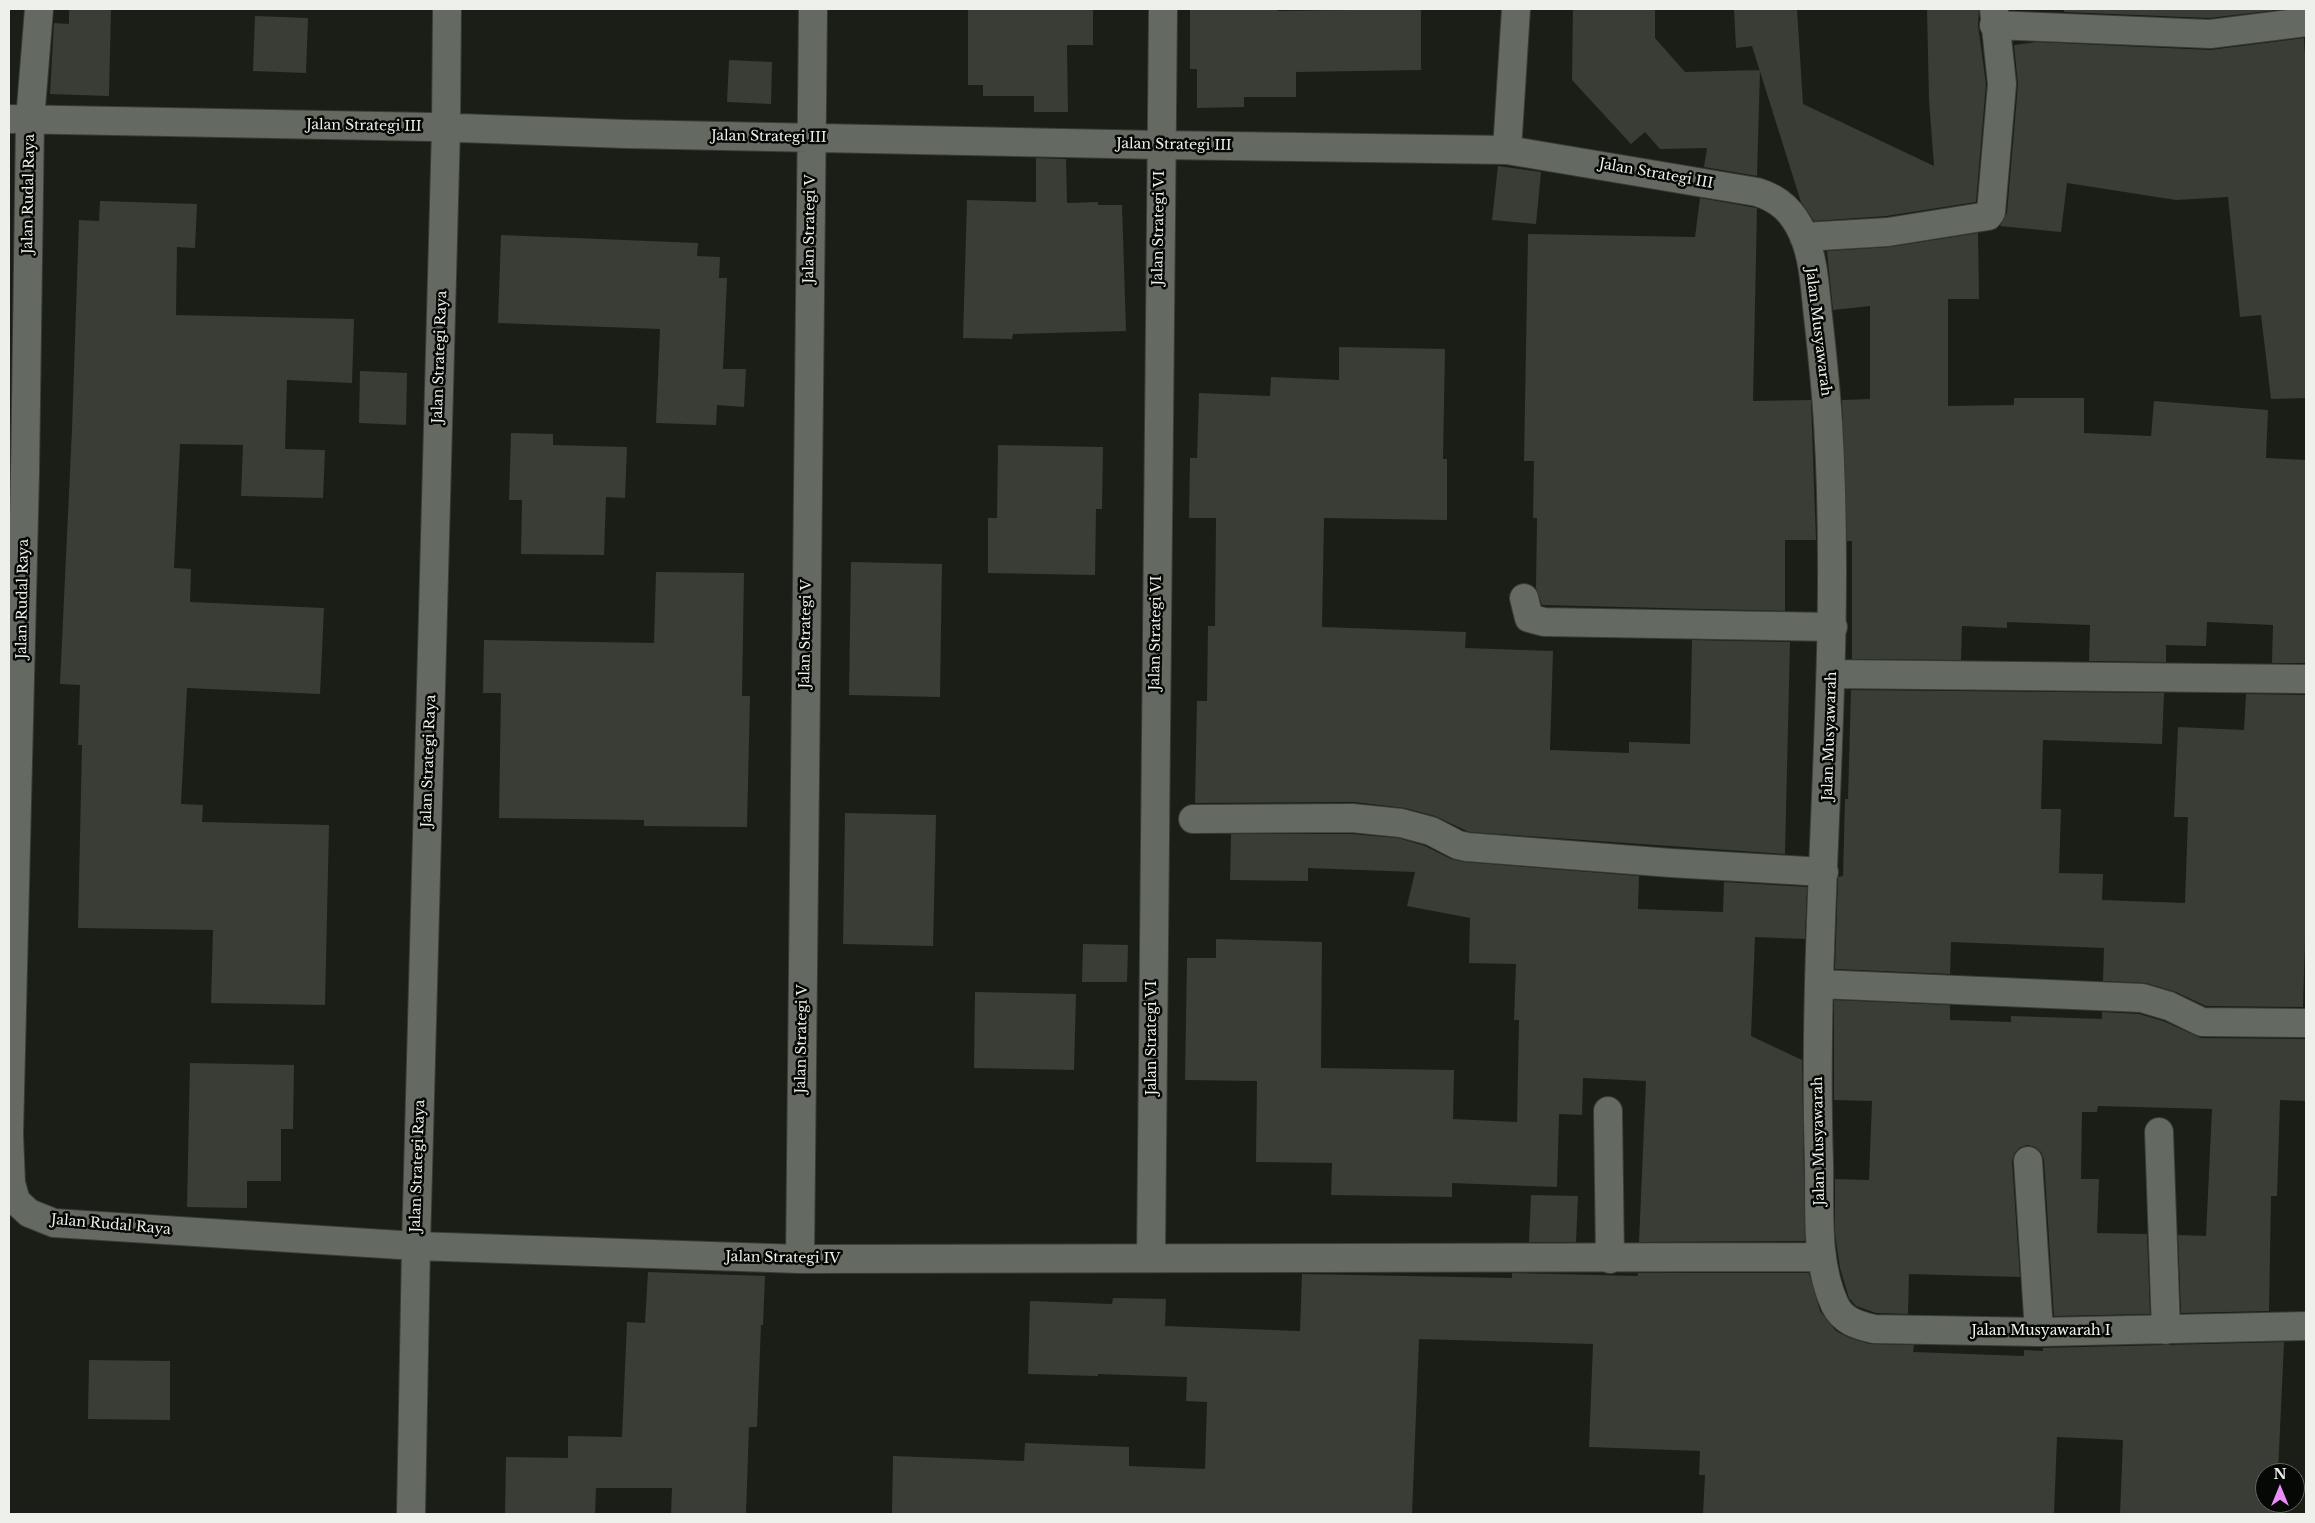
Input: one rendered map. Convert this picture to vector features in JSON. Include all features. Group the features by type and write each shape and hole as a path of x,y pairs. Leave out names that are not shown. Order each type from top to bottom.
{"street":[{"name":"Jalan Rudal Raya","path":"39,9 19,119 9,1134 12,1203 54,1223 416,1246"},
{"name":"Jalan Strategi Raya","path":"411,1514 439,127 447,9"},
{"name":"Jalan Strategi V","path":"800,1259 813,9"},
{"name":"Jalan Strategi VI","path":"1151,1257 1160,145 1163,9"},
{"path":"1508,150 1516,9"},
{"path":"1799,228 1888,232 1988,216 1990,212 2002,84 1994,17 2210,34 2276,17 2306,22"},
{"name":"Jalan Strategi III","path":"19,119 439,127 811,138 1508,150 1757,192 1773,197 1799,228"},
{"name":"Jalan Musyawarah","path":"1799,228 1814,281 1826,388 1833,499 1832,674 1819,984 1817,1110 1822,1257"},
{"path":"1524,598 1529,618 1544,622 1833,627"},
{"path":"1832,674 2306,679"},
{"path":"1193,819 1352,818 1400,823 1431,831 1458,845 1467,847 1671,863 1824,872"},
{"path":"1819,984 2142,998 2169,1006 2202,1022 2306,1023"},
{"path":"1608,1111 1610,1259"},
{"path":"2159,1132 2166,1330"},
{"path":"2028,1161 2039,1332"},
{"name":"Jalan Strategi IV","path":"416,1246 800,1259 1151,1257 1610,1259 1822,1257"},
{"name":"Jalan Musyawarah I","path":"1822,1257 1836,1307 1846,1319 1858,1325 1874,1329 2039,1332 2306,1326"}],"building":[{"path":"69,9 111,9 109,96 50,94 54,23 69,24"},
{"path":"968,9 1093,9 1093,45 1067,45 1068,112 1034,112 1034,96 983,96 983,85 968,85"},
{"path":"1190,9 1278,9 1278,11 1421,9 1421,70 1296,72 1296,97 1244,97 1244,107 1197,108 1197,69 1190,69"},
{"path":"1573,9 1655,9 1655,38 1685,72 1760,70 1757,176 1704,167 1707,148 1660,149 1645,132 1631,144 1572,80"},
{"path":"1734,9 1797,9 1803,104 1934,166 1929,100 1927,9 1979,9 1978,25 1986,84 1976,202 1886,216 1814,221 1801,202 1752,46 1736,48"},
{"path":"2064,9 2286,9 2209,18 2064,12"},
{"path":"255,16 308,18 306,73 253,71"},
{"path":"2304,38 2306,73 2306,398 2271,399 2261,315 2240,317 2228,197 2176,200 2067,183 2061,232 2000,226 2007,213 2018,85 2014,45 2037,42 2210,50"},
{"path":"729,60 772,62 771,104 727,102"},
{"path":"1036,158 1066,159 1067,203 1098,202 1098,205 1122,205 1126,331 1013,334 1012,339 963,338 967,200 1036,202"},
{"path":"1498,166 1541,172 1536,224 1492,220"},
{"path":"1700,198 1757,208 1753,401 1811,400 1816,540 1785,540 1785,611 1542,605 1536,588 1537,518 1533,518 1534,461 1524,461 1528,234 1695,237"},
{"path":"100,201 197,204 195,248 177,247 176,315 354,319 352,383 287,380 285,449 325,450 323,498 241,496 243,445 180,444 174,568 191,569 190,602 324,608 320,694 187,688 181,804 203,805 202,822 329,825 325,1005 211,1003 213,930 78,928 82,745 78,745 80,685 60,684 72,429 79,220 99,221"},
{"path":"1978,233 1979,299 1948,299 1948,406 2014,405 2014,398 2084,398 2084,433 2151,436 2154,401 2268,410 2266,458 2306,460 2306,663 2272,663 2273,625 2207,622 2206,646 2166,645 2166,662 2089,661 2090,625 2007,622 2007,628 1962,626 1961,660 1852,659 1852,541 1847,541 1842,400 1870,399 1870,306 1833,310 1827,251 1890,247"},
{"path":"501,235 698,243 697,256 720,257 719,278 727,278 723,369 746,369 744,407 717,405 716,425 656,423 660,329 498,323"},
{"path":"1339,347 1445,349 1443,459 1447,459 1447,520 1324,518 1322,627 1466,632 1465,648 1553,651 1550,750 1629,753 1629,742 1690,744 1692,640 1790,642 1785,854 1469,832 1435,816 1405,808 1354,802 1195,803 1197,701 1207,701 1208,626 1215,626 1216,518 1189,518 1190,458 1197,458 1199,393 1270,396 1271,377 1339,380"},
{"path":"360,371 407,373 406,425 359,423"},
{"path":"511,433 553,434 553,445 627,447 625,498 606,497 604,555 521,554 522,500 509,500"},
{"path":"998,445 1103,447 1102,509 1096,509 1095,575 988,573 988,518 997,518"},
{"path":"851,562 942,564 940,697 849,695"},
{"path":"656,572 744,573 742,696 750,696 747,827 644,826 644,820 499,818 501,693 483,693 484,640 654,643"},
{"path":"1851,690 2164,693 2162,744 2043,740 2041,809 2061,809 2059,873 2103,874 2102,900 2185,903 2188,817 2174,817 2178,727 2244,730 2246,694 2306,695 2306,909 2303,1007 2206,1006 2176,992 2146,983 2103,981 2104,948 1951,942 1950,974 1835,969 1838,877 1843,876 1845,799 1848,799"},
{"path":"845,813 936,815 933,946 843,944"},
{"path":"1231,834 1351,834 1398,838 1425,846 1451,859 1464,862 1639,876 1638,909 1723,912 1724,882 1807,887 1805,939 1755,937 1751,1036 1802,1060 1805,1241 1639,1242 1646,1081 1583,1078 1582,1115 1559,1114 1557,1187 1452,1183 1452,1197 1331,1195 1332,1163 1256,1162 1257,1081 1185,1080 1187,958 1216,958 1216,939 1322,942 1321,1068 1454,1070 1453,1119 1517,1122 1519,1020 1514,1020 1516,964 1469,963 1470,918 1407,906 1415,872 1308,868 1308,881 1230,880"},
{"path":"1083,944 1128,945 1127,982 1082,982"},
{"path":"975,992 1076,994 1074,1070 974,1068"},
{"path":"1834,1000 1950,1005 1950,1020 2011,1022 2011,1016 2102,1019 2102,1012 2139,1014 2163,1021 2201,1038 2306,1039 2306,1101 2280,1100 2277,1196 2271,1196 2269,1311 2181,1313 2178,1235 2206,1236 2212,1109 2098,1106 2097,1112 2082,1112 2081,1179 2099,1179 2097,1233 2147,1234 2150,1314 2054,1316 2044,1160 2041,1152 2035,1147 2027,1145 2019,1148 2014,1154 2012,1162 2020,1277 1909,1274 1908,1314 1876,1313 1856,1306 1849,1298 1840,1268 1835,1234 1835,1179 1869,1180 1872,1101 1834,1100"},
{"path":"190,1063 294,1065 293,1129 281,1129 281,1181 247,1181 247,1208 187,1207"},
{"path":"1531,1195 1578,1196 1576,1242 1529,1242"},
{"path":"648,1272 765,1276 757,1427 749,1427 746,1514 671,1514 672,1488 596,1488 595,1514 505,1514 506,1457 568,1458 568,1436 622,1437 627,1322 645,1323"},
{"path":"1512,1273 1638,1276 1638,1273 1809,1273 1820,1311 1836,1331 1850,1338 1870,1344 1914,1345 1913,1352 2024,1356 2024,1350 2043,1351 2043,1348 2284,1342 2278,1463 2255,1463 2255,1513 2276,1514 2120,1514 2123,1440 2057,1437 2054,1514 1703,1514 1705,1475 1699,1475 1700,1451 1589,1447 1593,1344 1419,1339 1412,1514 892,1514 893,1456 1024,1461 1025,1443 1129,1447 1129,1466 1205,1469 1207,1402 1186,1401 1187,1377 1028,1374 1030,1301 1112,1304 1113,1298 1166,1299 1165,1326 1300,1331 1302,1274 1512,1278"},
{"path":"89,1360 170,1361 170,1420 88,1419"}]}
